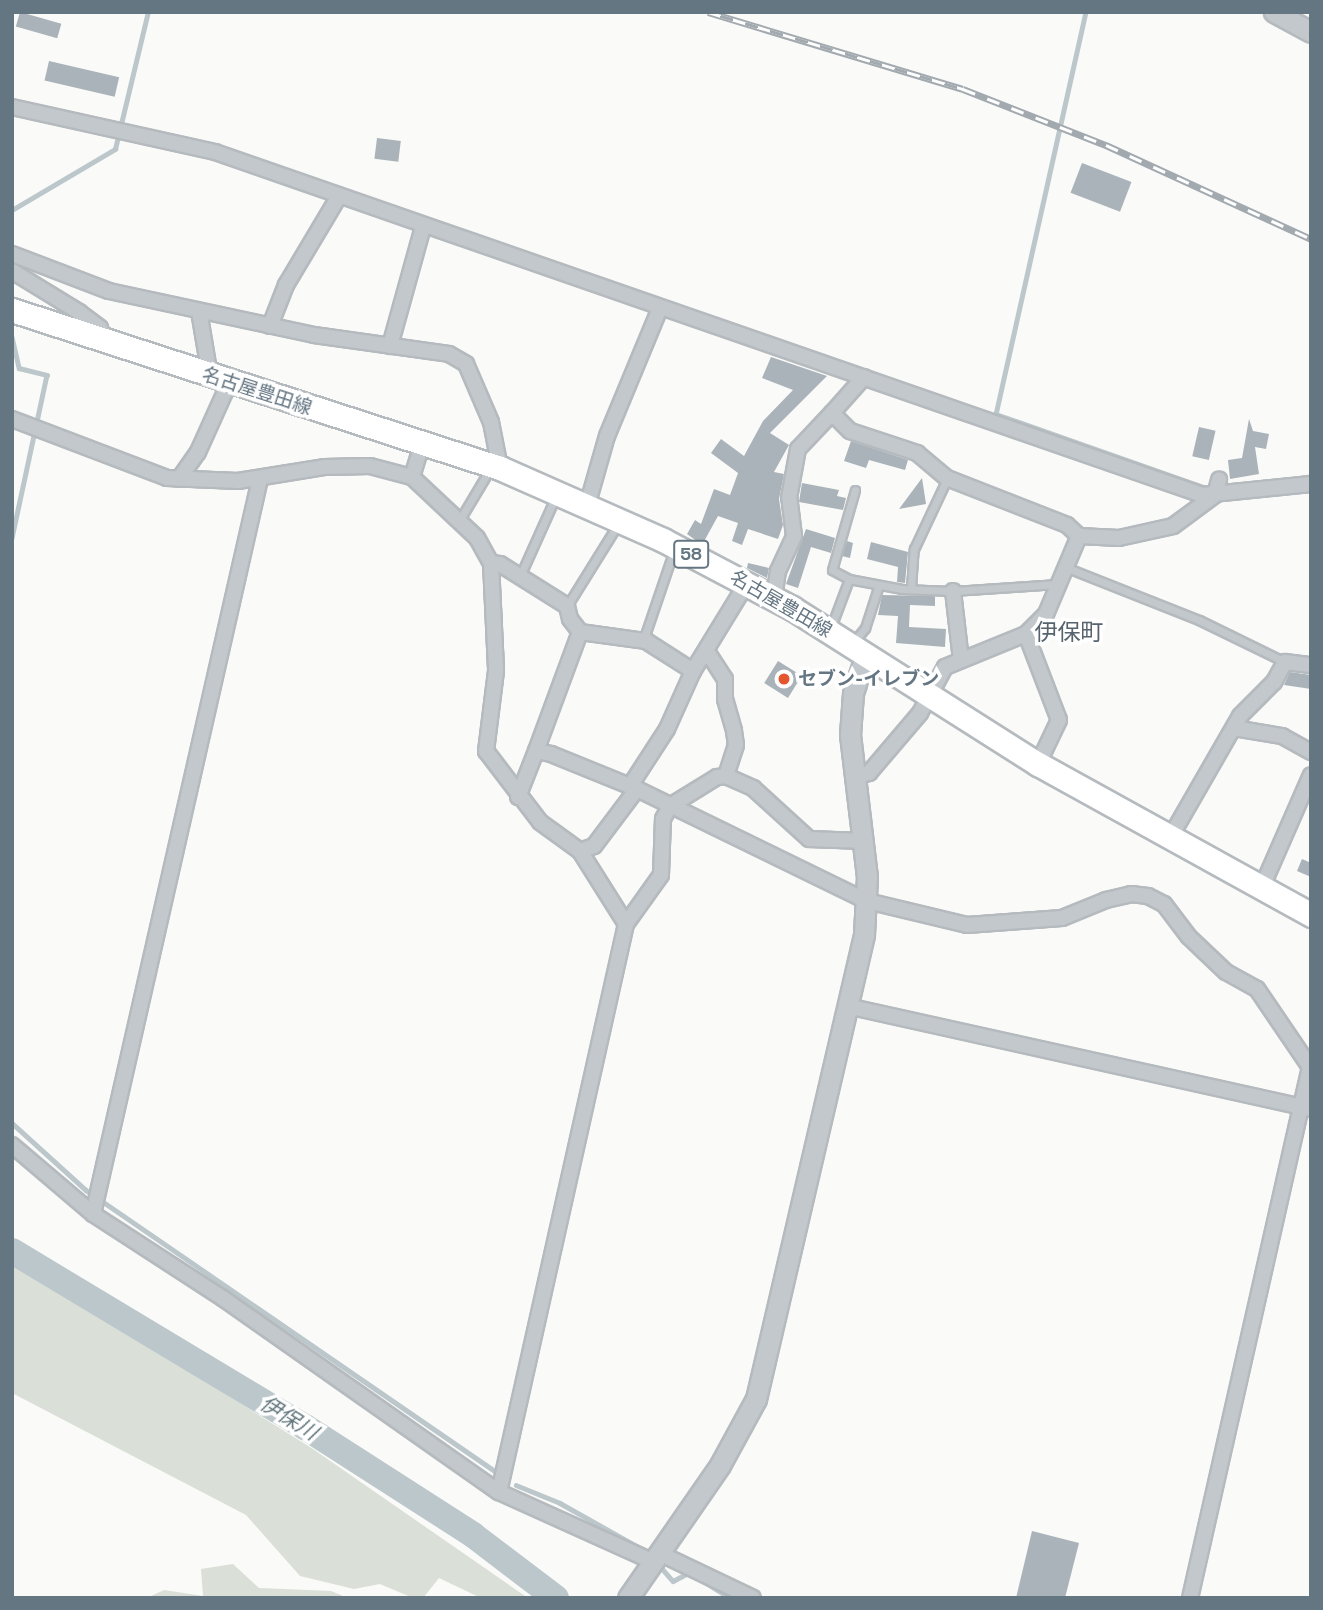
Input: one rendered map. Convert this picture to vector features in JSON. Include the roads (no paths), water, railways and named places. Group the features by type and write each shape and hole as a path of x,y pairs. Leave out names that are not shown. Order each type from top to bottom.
{"main road":[{"name":"名古屋豊田線","path":"14,311 496,467 619,520 774,598 1038,764 1311,915"}],"street":[{"path":"1275,12 1311,32"},
{"path":"12,107 215,152 423,227 1202,495 1217,488 1311,484"},
{"path":"270,326 286,285 339,196"},
{"path":"390,346 423,227"},
{"path":"12,254 109,291 270,326 449,354 466,364 491,422 496,467"},
{"path":"12,271 79,312 100,328 104,341"},
{"path":"587,506 607,436 660,308"},
{"path":"179,480 198,452 220,379 199,311"},
{"path":"774,598 778,571 794,536 789,498 798,449 864,377"},
{"path":"832,413 850,431 917,453 947,478 1067,526 1079,536 1119,538 1172,526 1217,488"},
{"path":"12,419 179,480 260,479 324,467 359,466 412,477 477,538 491,563 496,671 486,751 540,822 580,851 626,924"},
{"path":"412,477 422,445"},
{"path":"94,1210 260,479"},
{"path":"855,777 869,773 932,696 945,667 1026,634 1046,614 1079,536"},
{"path":"491,563 520,576 567,606 570,620 580,632 643,641 694,671"},
{"path":"580,851 594,846 634,788 667,729 694,671 708,653 747,583"},
{"path":"953,591 961,660"},
{"path":"519,797 580,632"},
{"path":"1026,634 1059,720 1038,764"},
{"path":"628,1598 720,1465 755,1399 847,1006 867,901 850,710 858,650"},
{"path":"499,1492 626,924 661,875 663,819 670,806 726,776 736,745 725,699 725,679 708,653"},
{"path":"1171,836 1234,728 1285,662 1311,664"},
{"path":"1234,728 1282,736 1311,752"},
{"path":"536,751 634,788 867,901 967,925 1062,918 1106,900 1131,894 1148,897 1164,904 1189,937 1226,972 1257,989 1274,1011 1310,1067 1305,1107 1190,1598"},
{"path":"1262,887 1311,775"},
{"path":"726,776 753,788 809,839 863,841"},
{"path":"847,1006 1305,1107"},
{"path":"12,1145 94,1210 499,1492 653,1563 753,1598"}],"lane":[{"path":"459,521 496,467"},
{"path":"911,588 914,549 947,478"},
{"path":"855,490 832,570 849,579 879,585 953,591 1058,584"},
{"path":"520,576 558,492"},
{"path":"567,606 619,520"},
{"path":"643,641 676,547"},
{"path":"1065,567 1199,620 1285,662"},
{"path":"829,631 849,579"},
{"path":"858,650 879,585"}],"waterway":[{"path":"12,210 115,149 148,12"},
{"path":"1086,12 996,414 1203,487 1216,487"},
{"path":"12,337 19,368 47,375 12,538"},
{"path":"1287,480 1311,476"},
{"path":"12,1123 86,1190 494,1470"},
{"name":"伊保川","path":"12,1251 305,1427 473,1535 556,1598"},
{"path":"516,1485 560,1503 649,1553"},
{"path":"659,1565 673,1581 690,1572"},
{"path":"703,1581 730,1598"}],"railway":[{"path":"708,12 963,89 1106,145 1311,239"}],"place":[{"name":"セブン-イレブン","path":"784,679"}],"district":[{"name":"伊保町","path":"1069,632"}]}
